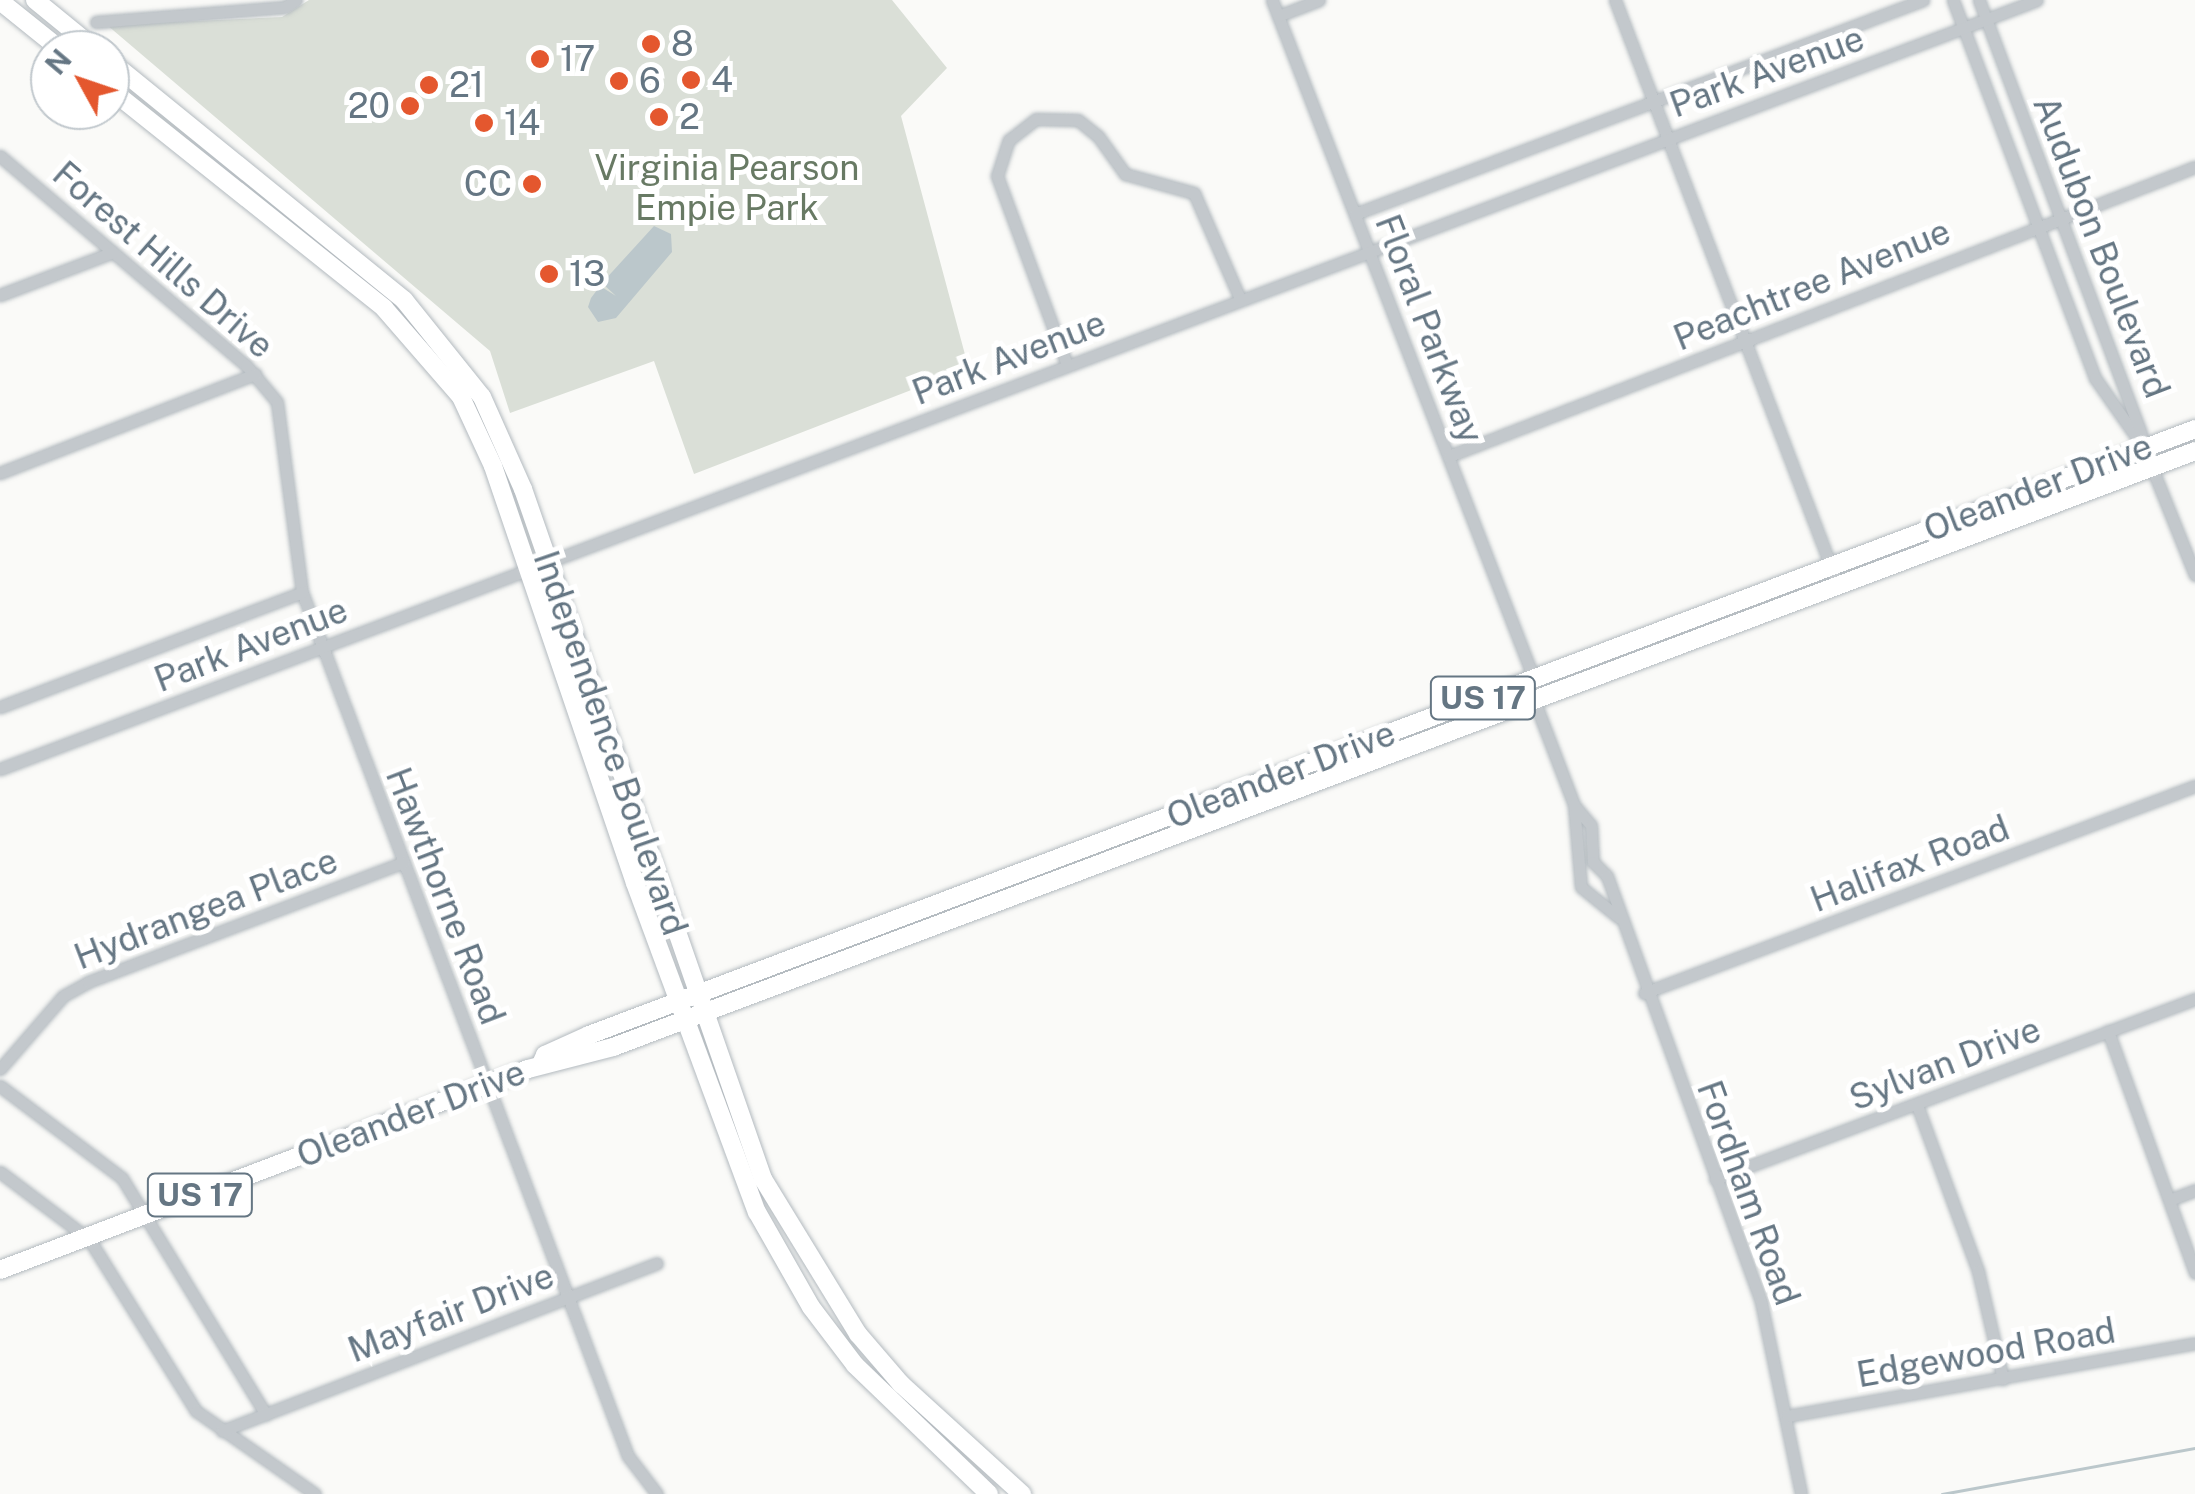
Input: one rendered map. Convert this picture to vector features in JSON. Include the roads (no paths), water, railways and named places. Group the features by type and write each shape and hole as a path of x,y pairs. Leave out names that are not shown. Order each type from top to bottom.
{"main road":[{"path":"35,0 72,30"},
{"path":"0,2 36,30"},
{"name":"Independence Boulevard","path":"130,77 355,257 439,336 488,407 548,562 691,1007 773,1244 855,1365 928,1440 989,1494"},
{"name":"Independence Boulevard","path":"130,105 358,286 426,351 482,438 691,1007 763,1179 828,1292 901,1384 1022,1494"},
{"name":"Oleander Drive","path":"691,1007 1534,679 2195,429"},
{"name":"Oleander Drive","path":"0,1270 540,1064 545,1055 691,1007 1534,700 2195,451"},
{"path":"928,1440 1006,1494"}],"street":[{"path":"176,0 177,16"},
{"path":"96,22 285,7 296,0"},
{"name":"Floral Parkway","path":"1272,0 1534,679"},
{"path":"1278,16 1319,0"},
{"path":"1616,0 1838,585"},
{"name":"Park Avenue","path":"1356,214 1923,0"},
{"name":"Audubon Boulevard","path":"1953,0 2095,378 2144,448"},
{"name":"Audubon Boulevard","path":"1979,0 2144,448"},
{"name":"Park Avenue","path":"0,770 2038,0"},
{"path":"1067,365 997,176 1009,140 1036,119 1078,120 1098,136 1125,174 1194,193 1240,300"},
{"name":"Forest Hills Drive","path":"0,156 255,374 282,418 302,592 321,648"},
{"name":"Peachtree Avenue","path":"1449,456 2195,166"},
{"path":"0,295 113,252"},
{"path":"0,473 255,374"},
{"path":"2144,448 2195,575"},
{"name":"Park Avenue","path":"0,707 302,592"},
{"name":"Hawthorne Road","path":"321,648 628,1456 657,1494"},
{"name":"Fordham Road","path":"1534,679 1534,700 1574,805 1582,887 1618,917"},
{"name":"Halifax Road","path":"1644,993 2195,786"},
{"name":"Fordham Road","path":"1574,805 1591,825 1594,862 1606,876 1644,993 1761,1302 1800,1494"},
{"name":"Hydrangea Place","path":"0,1070 63,996 88,982 404,862"},
{"name":"Sylvan Drive","path":"1715,1179 2195,999"},
{"path":"2108,1032 2172,1198 2195,1272"},
{"path":"0,1086 114,1170 147,1214 266,1414"},
{"path":"1917,1105 1978,1272 2003,1379"},
{"path":"0,1172 85,1238 190,1404 222,1431 272,1458 315,1494"},
{"path":"2172,1198 2195,1190"},
{"name":"Mayfair Drive","path":"222,1431 657,1263"},
{"name":"Edgewood Road","path":"1787,1416 2195,1343"}],"waterway":[{"path":"1942,1494 2195,1448"}],"place":[{"name":"8","path":"651,44"},
{"name":"17","path":"540,59"},
{"name":"4","path":"691,80"},
{"name":"6","path":"619,81"},
{"name":"21","path":"429,85"},
{"name":"20","path":"410,106"},
{"name":"2","path":"659,117"},
{"name":"14","path":"484,123"},
{"name":"CC","path":"532,184"},
{"name":"13","path":"549,274"}],"park label":[{"name":"Virginia Pearson Empie Park","path":"727,188"}]}
